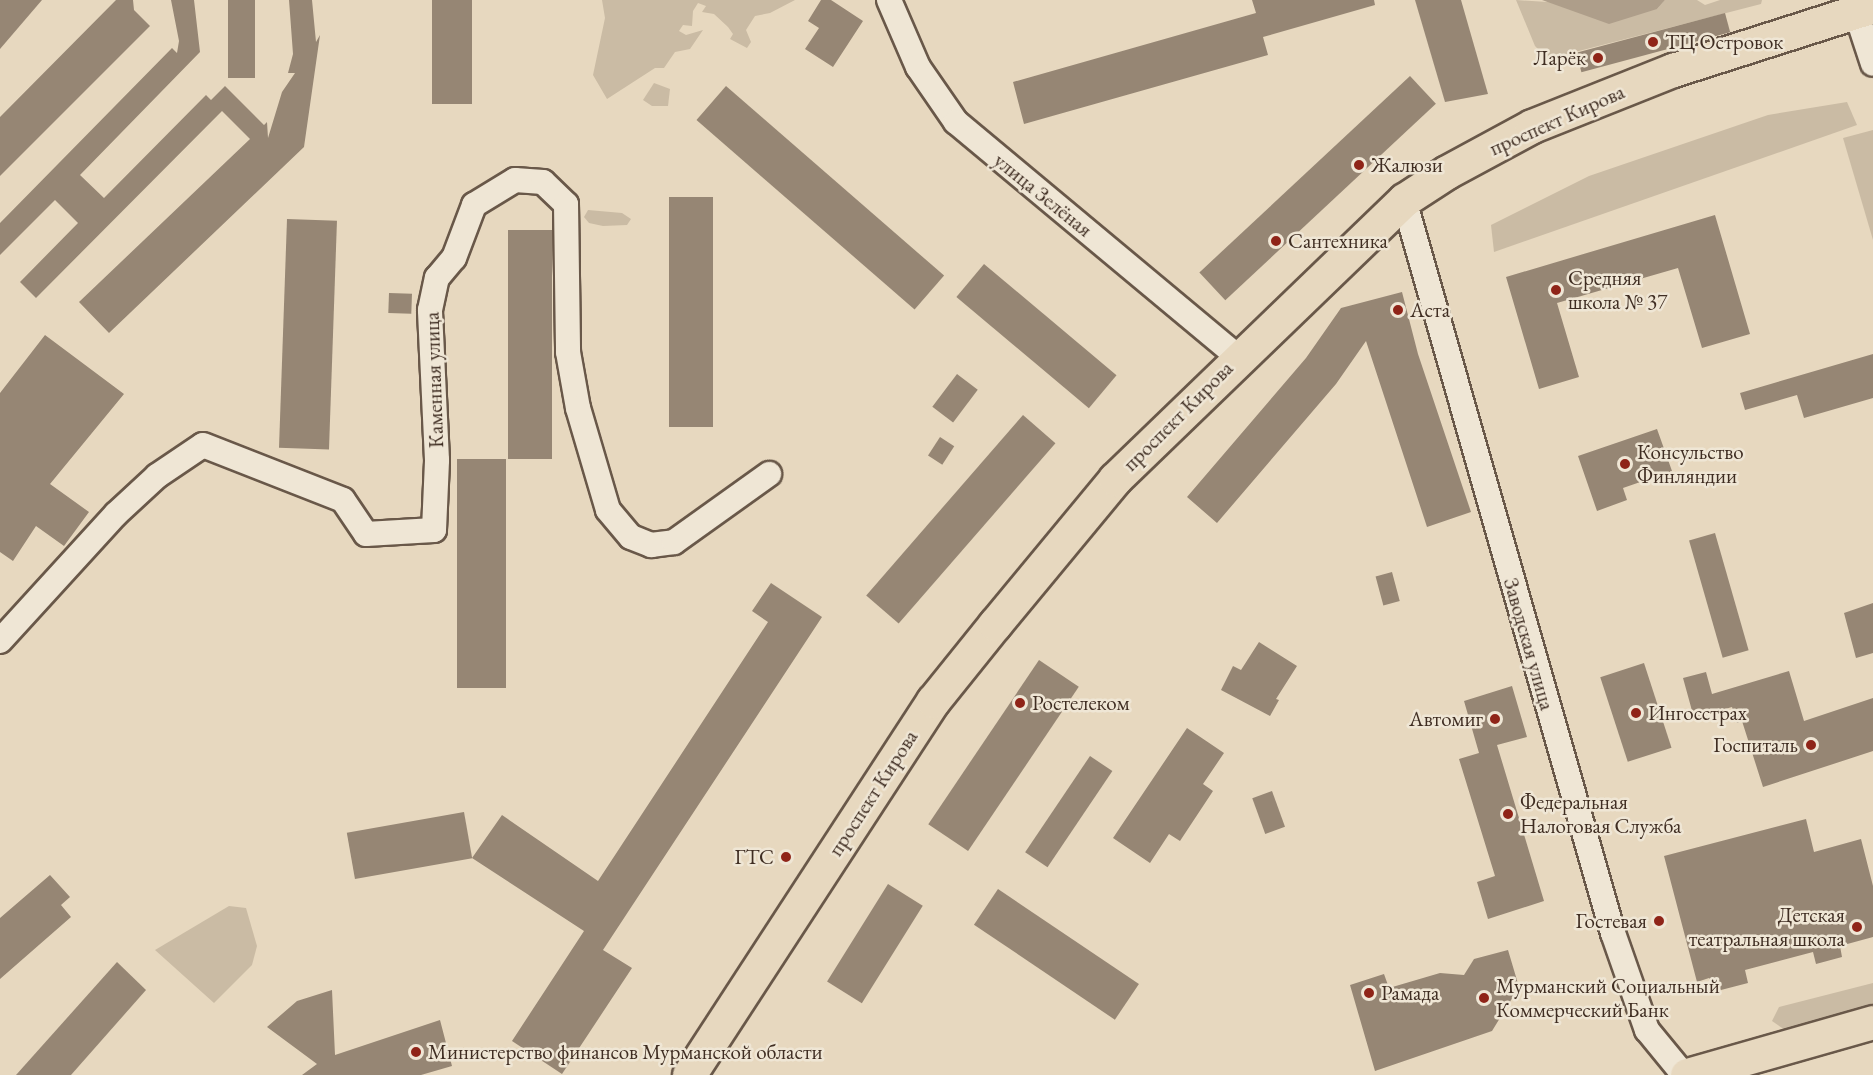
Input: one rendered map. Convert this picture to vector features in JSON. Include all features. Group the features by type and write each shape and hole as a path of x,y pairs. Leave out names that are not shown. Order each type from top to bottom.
{"main road":[{"name":"проспект Кирова","path":"689,1075 933,701 1115,479 1238,357 1404,200 1447,172 1532,126 1673,70 1861,6"},
{"path":"1686,1075 1873,1022"}],"street":[{"name":"улица Зелёная","path":"889,0 918,67 956,122 1238,357"},
{"path":"1861,6 1873,64"},
{"name":"Каменная улица","path":"0,641 116,514 157,476 203,445 343,500 366,534 434,530 437,460 430,310 437,278 454,258 474,205 515,180 543,183 566,204 568,352 578,408 608,510 631,537 651,545 674,542 769,474"},
{"name":"Заводская улица","path":"1404,200 1613,933 1647,1030 1686,1075"}],"shaded area":[{"path":"602,0 795,0 770,13 755,16 746,30 751,42 747,48 730,39 733,34 728,27 714,14 702,12 706,6 698,3 693,11 692,26 683,25 679,31 686,35 703,30 690,49 675,52 664,68 655,68 607,99 593,75 605,18"},
{"path":"1516,0 1657,9 1665,0 1697,0 1705,5 1720,0 1762,0 1761,4 1548,59 1535,46"},
{"path":"1542,0 1665,0 1657,9 1609,24"},
{"path":"654,83 670,89 668,106 652,106 643,100"},
{"path":"1847,102 1857,125 1494,252 1491,225 1589,176 1768,115"},
{"path":"1873,130 1873,240 1843,138"},
{"path":"588,210 622,213 631,219 627,225 603,226 589,223 584,217"},
{"path":"229,906 246,908 257,946 252,965 214,1003 155,950"},
{"path":"1873,983 1873,1006 1785,1030 1772,1021 1779,1007"}],"building":[{"path":"0,0 42,0 0,49"},
{"path":"116,0 133,0 134,10 150,26 0,176 0,117"},
{"path":"171,0 194,0 200,52 80,175 104,198 206,95 211,100 225,86 264,125 267,122 268,138 282,92 295,73 288,73 293,54 289,0 312,0 316,42 320,35 304,147 109,333 79,302 250,139 222,111 36,298 20,282 78,223 55,200 0,255 0,223 172,48 177,53 179,41"},
{"path":"228,0 255,0 255,78 228,78"},
{"path":"432,0 472,0 472,104 432,104"},
{"path":"821,0 831,0 863,21 833,67 805,49 819,28 808,21"},
{"path":"1252,0 1374,0 1375,5 1263,37 1268,55 1024,124 1013,82 1256,13"},
{"path":"1415,0 1461,0 1488,94 1445,102"},
{"name":"ТЦ Островок","path":"1725,13 1730,32 1581,72 1576,53"},
{"path":"1410,76 1436,104 1225,300 1199,272"},
{"path":"726,86 944,276 915,310 696,120"},
{"path":"669,197 713,197 713,427 669,427"},
{"name":"Средняя школа № 37","path":"1715,215 1750,334 1702,348 1678,268 1557,303 1579,377 1539,389 1506,277"},
{"path":"287,219 337,221 329,450 279,448"},
{"path":"508,230 552,230 552,459 508,459"},
{"path":"984,264 1117,375 1089,408 956,297"},
{"path":"1402,292 1418,354 1471,512 1427,527 1366,341 1336,384 1217,523 1187,497 1306,358 1341,308"},
{"path":"389,293 412,294 411,314 388,313"},
{"path":"45,335 124,394 50,484 89,512 64,546 36,526 13,561 0,552 0,393"},
{"path":"1873,354 1873,398 1804,418 1797,395 1745,410 1740,393"},
{"path":"957,374 978,390 953,422 932,407"},
{"path":"1023,415 1055,443 899,624 866,595"},
{"name":"Консульство Финляндии","path":"1657,429 1672,471 1623,488 1627,500 1597,511 1578,456"},
{"path":"940,437 954,446 942,465 928,455"},
{"path":"457,459 506,459 506,688 457,688"},
{"path":"1715,533 1749,650 1723,658 1689,540"},
{"path":"1392,572 1400,601 1383,605 1376,576"},
{"path":"771,583 822,617 603,950 632,968 562,1074 512,1041 584,931 472,858 502,815 598,881 768,622 752,611"},
{"path":"1873,603 1873,653 1856,658 1844,613"},
{"path":"1259,642 1297,666 1276,699 1279,700 1270,716 1221,690 1233,666 1241,670"},
{"path":"1039,660 1079,687 968,851 928,824"},
{"name":"Ингосстрах","path":"1644,663 1672,748 1628,762 1600,677"},
{"path":"1789,671 1804,721 1873,698 1873,751 1763,787 1742,721 1737,723 1732,707 1694,718 1683,678 1706,672 1712,694"},
{"path":"1512,686 1527,737 1497,745 1544,901 1488,919 1477,882 1495,876 1459,759 1479,753 1464,701"},
{"path":"1187,728 1224,753 1203,784 1213,791 1180,841 1169,834 1150,863 1113,838"},
{"path":"1090,756 1112,771 1048,867 1025,852"},
{"path":"1272,791 1285,827 1265,834 1252,798"},
{"path":"464,812 472,858 355,879 347,833"},
{"path":"1806,819 1814,852 1861,839 1873,886 1873,937 1840,946 1842,957 1816,964 1813,952 1745,970 1748,983 1721,990 1709,978 1697,982 1664,856"},
{"path":"50,875 70,897 61,905 71,917 0,979 0,918"},
{"path":"888,884 923,906 862,1003 827,982"},
{"path":"998,889 1139,984 1115,1020 974,925"},
{"path":"1508,950 1519,987 1492,1031 1375,1071 1350,985 1384,974 1389,988 1440,973 1464,975 1474,959"},
{"path":"117,962 146,990 71,1075 16,1075"},
{"path":"332,990 335,1055 440,1020 452,1066 421,1075 302,1075 317,1064 267,1027 297,1001"}],"place":[{"name":"ТЦ Островок","path":"1653,42"},
{"name":"Ларёк","path":"1598,58"},
{"name":"Жалюзи","path":"1359,165"},
{"name":"Сантехника","path":"1276,241"},
{"name":"Средняя школа № 37","path":"1556,290"},
{"name":"Аста","path":"1398,310"},
{"name":"Консульство Финляндии","path":"1625,464"},
{"name":"Ростелеком","path":"1020,703"},
{"name":"Ингосстрах","path":"1636,713"},
{"name":"Автомиг","path":"1495,719"},
{"name":"Госпиталь","path":"1811,745"},
{"name":"Федеральная Налоговая Служба","path":"1508,814"},
{"name":"ГТС","path":"786,857"},
{"name":"Гостевая","path":"1659,921"},
{"name":"Детская театральная школа","path":"1857,927"},
{"name":"Рамада","path":"1369,993"},
{"name":"Мурманский Социальный Коммерческий Банк","path":"1484,998"},
{"name":"Министерство финансов Мурманской области","path":"416,1052"}]}
